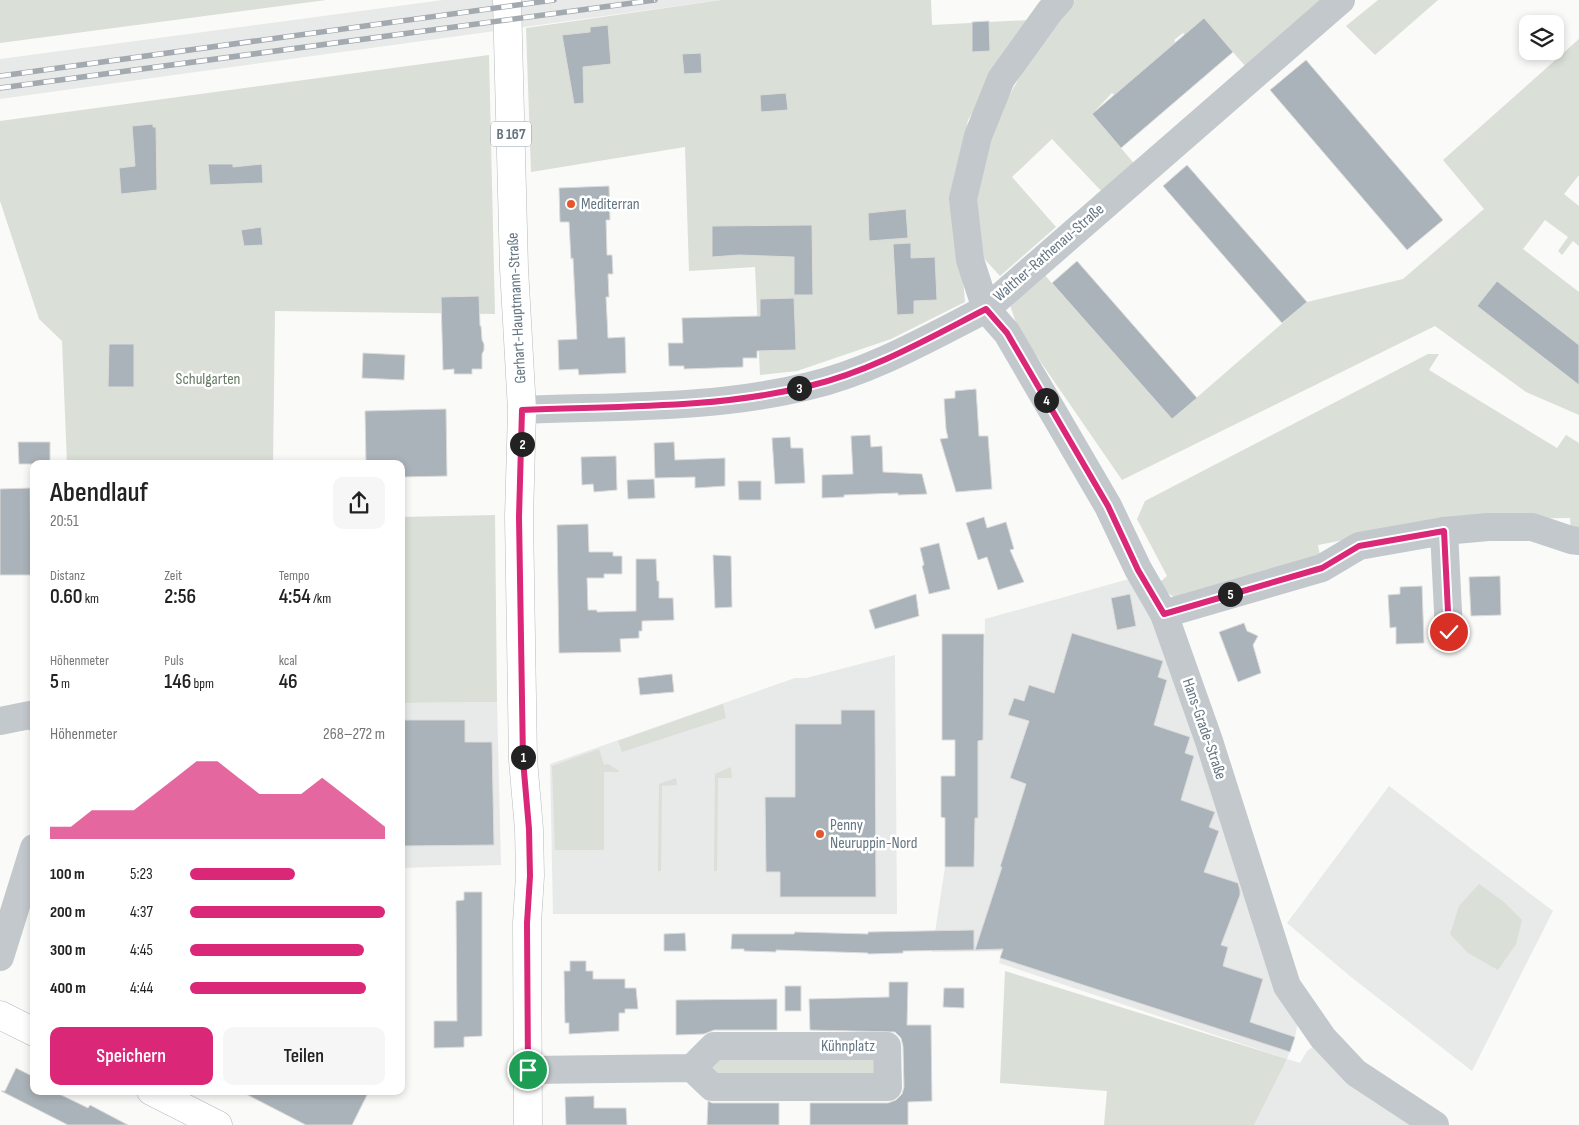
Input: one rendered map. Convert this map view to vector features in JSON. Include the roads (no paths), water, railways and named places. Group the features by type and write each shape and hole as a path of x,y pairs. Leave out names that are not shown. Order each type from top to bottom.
{"main road":[{"name":"Gerhart-Hauptmann-Straße","path":"507,0 514,268 522,410 519,517 523,760 529,829 530,876 527,923 528,1125"},
{"path":"0,1015 30,1030"},
{"path":"159,1095 218,1125"}],"street":[{"path":"986,309 970,260 963,199 978,136 1001,79 1060,0"},
{"name":"Walther-Rathenau-Straße","path":"522,410 692,404 751,399 811,386 872,365 986,309 1341,0"},
{"name":"Hans-Grade-Straße","path":"986,309 1007,333 1089,473 1108,506 1138,570 1164,614 1209,741 1286,986 1323,1038 1356,1073 1435,1125"},
{"path":"1164,614 1322,568 1359,546 1444,531 1532,526 1579,541"},
{"path":"1444,531 1449,632"},
{"path":"0,721 30,715"},
{"path":"0,957 30,861"},
{"name":"Kühnplatz","path":"714,1046 888,1046 888,1087 712,1087 692,1068 714,1046"},
{"path":"528,1070 692,1068"}],"railway":[{"path":"0,76 554,0"},
{"path":"0,88 655,0"}],"place":[{"name":"Mediterran","path":"571,204"},
{"name":"Penny Neuruppin-Nord","path":"820,834"}],"park label":[{"name":"Schulgarten","path":"208,379"}]}
